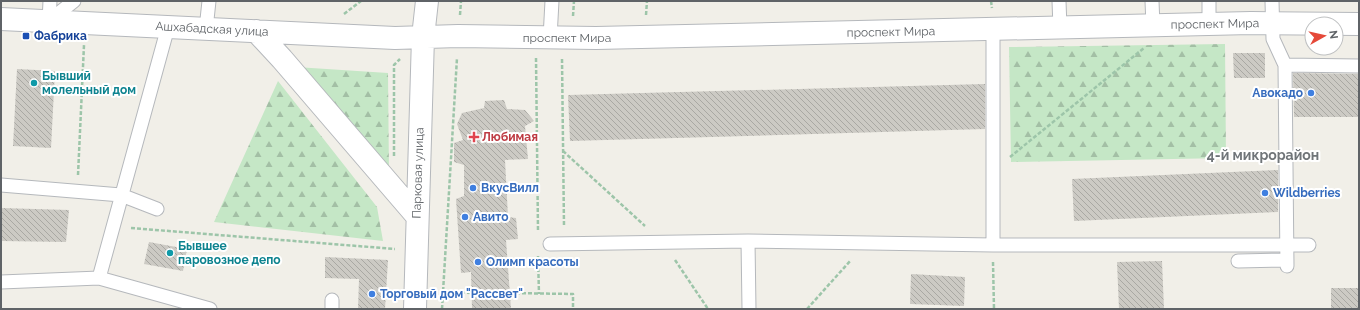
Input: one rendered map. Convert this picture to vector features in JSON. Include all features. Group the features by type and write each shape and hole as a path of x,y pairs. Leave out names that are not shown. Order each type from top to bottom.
{"street":[{"name":"Парковая улица","path":"415,309 416,215 423,37 427,1"},
{"name":"Ашхабадская улица","path":"1,19 50,11 168,27 395,38 423,37"},
{"name":"проспект Мира","path":"423,37 458,36 550,38 1209,24 1359,24"},
{"path":"256,31 282,59 416,215"}],"lane":[{"path":"50,11 74,1"},
{"path":"206,29 209,1"},
{"path":"550,38 552,1"},
{"path":"1059,1 1060,28"},
{"path":"1152,1 1153,26"},
{"path":"1209,1 1209,24"},
{"path":"1238,261 1287,263 1285,66 1273,39 1272,1"},
{"path":"99,278 168,27"},
{"path":"993,29 993,245"},
{"path":"1285,66 1359,66"},
{"path":"1,185 121,194 157,209"},
{"path":"550,244 664,244 748,241 993,245 1309,244"},
{"path":"748,241 749,309"},
{"path":"1,282 99,278 210,309"}],"path":[{"path":"340,16 361,1"},
{"path":"460,15 461,1"},
{"path":"77,191 84,44"},
{"path":"994,170 1145,47"},
{"path":"562,57 564,230"},
{"path":"536,58 538,239"},
{"path":"442,309 457,62"},
{"path":"563,151 649,230 641,230"},
{"path":"113,226 249,239 396,249"},
{"path":"664,244 708,309"},
{"path":"993,245 994,309"},
{"path":"538,254 539,294"},
{"path":"807,309 853,258"},
{"path":"443,292 472,293"},
{"path":"510,293 573,294 573,309"}],"green space":[{"path":"1225,44 1226,158 1011,162 1009,47"},
{"path":"296,67 388,73 389,176"},
{"path":"278,81 377,207 383,241 214,222"}],"building":[{"path":"1233,53 1265,53 1265,78 1234,78"},
{"path":"17,69 55,71 51,148 13,146"},
{"path":"1293,73 1359,74 1359,117 1294,117"},
{"path":"985,84 985,129 570,141 568,95"},
{"path":"504,100 507,109 525,110 534,121 525,126 528,159 505,160 508,217 516,218 518,239 506,240 511,309 472,309 471,272 461,273 456,199 464,196 464,165 454,162 454,143 463,140 457,124 462,113 484,108 485,101"},
{"path":"1278,170 1278,212 1074,221 1072,179"},
{"path":"1,208 69,210 66,242 1,241"},
{"path":"149,242 187,249 183,271 144,264"},
{"name":"Торговый дом \"Рассвет\"","path":"325,257 388,260 385,309 358,309 359,279 325,278"},
{"path":"1162,261 1164,309 1119,309 1117,262"},
{"path":"911,274 965,277 964,306 910,304"},
{"path":"1331,288 1359,288 1359,309 1331,309"}],"place":[{"name":"Фабрика","path":"26,36"},
{"name":"Бывший молельный дом","path":"34,83"},
{"name":"Авокадо","path":"1311,93"},
{"name":"Любимая","path":"474,137"},
{"name":"ВкусВилл","path":"473,188"},
{"name":"Wildberries","path":"1265,193"},
{"name":"Авито","path":"465,217"},
{"name":"Бывшее паровозное депо","path":"170,253"},
{"name":"Олимп красоты","path":"478,262"},
{"name":"Торговый дом \"Рассвет\"","path":"372,294"}],"district":[{"name":"4-й микрорайон","path":"1263,155"}]}
